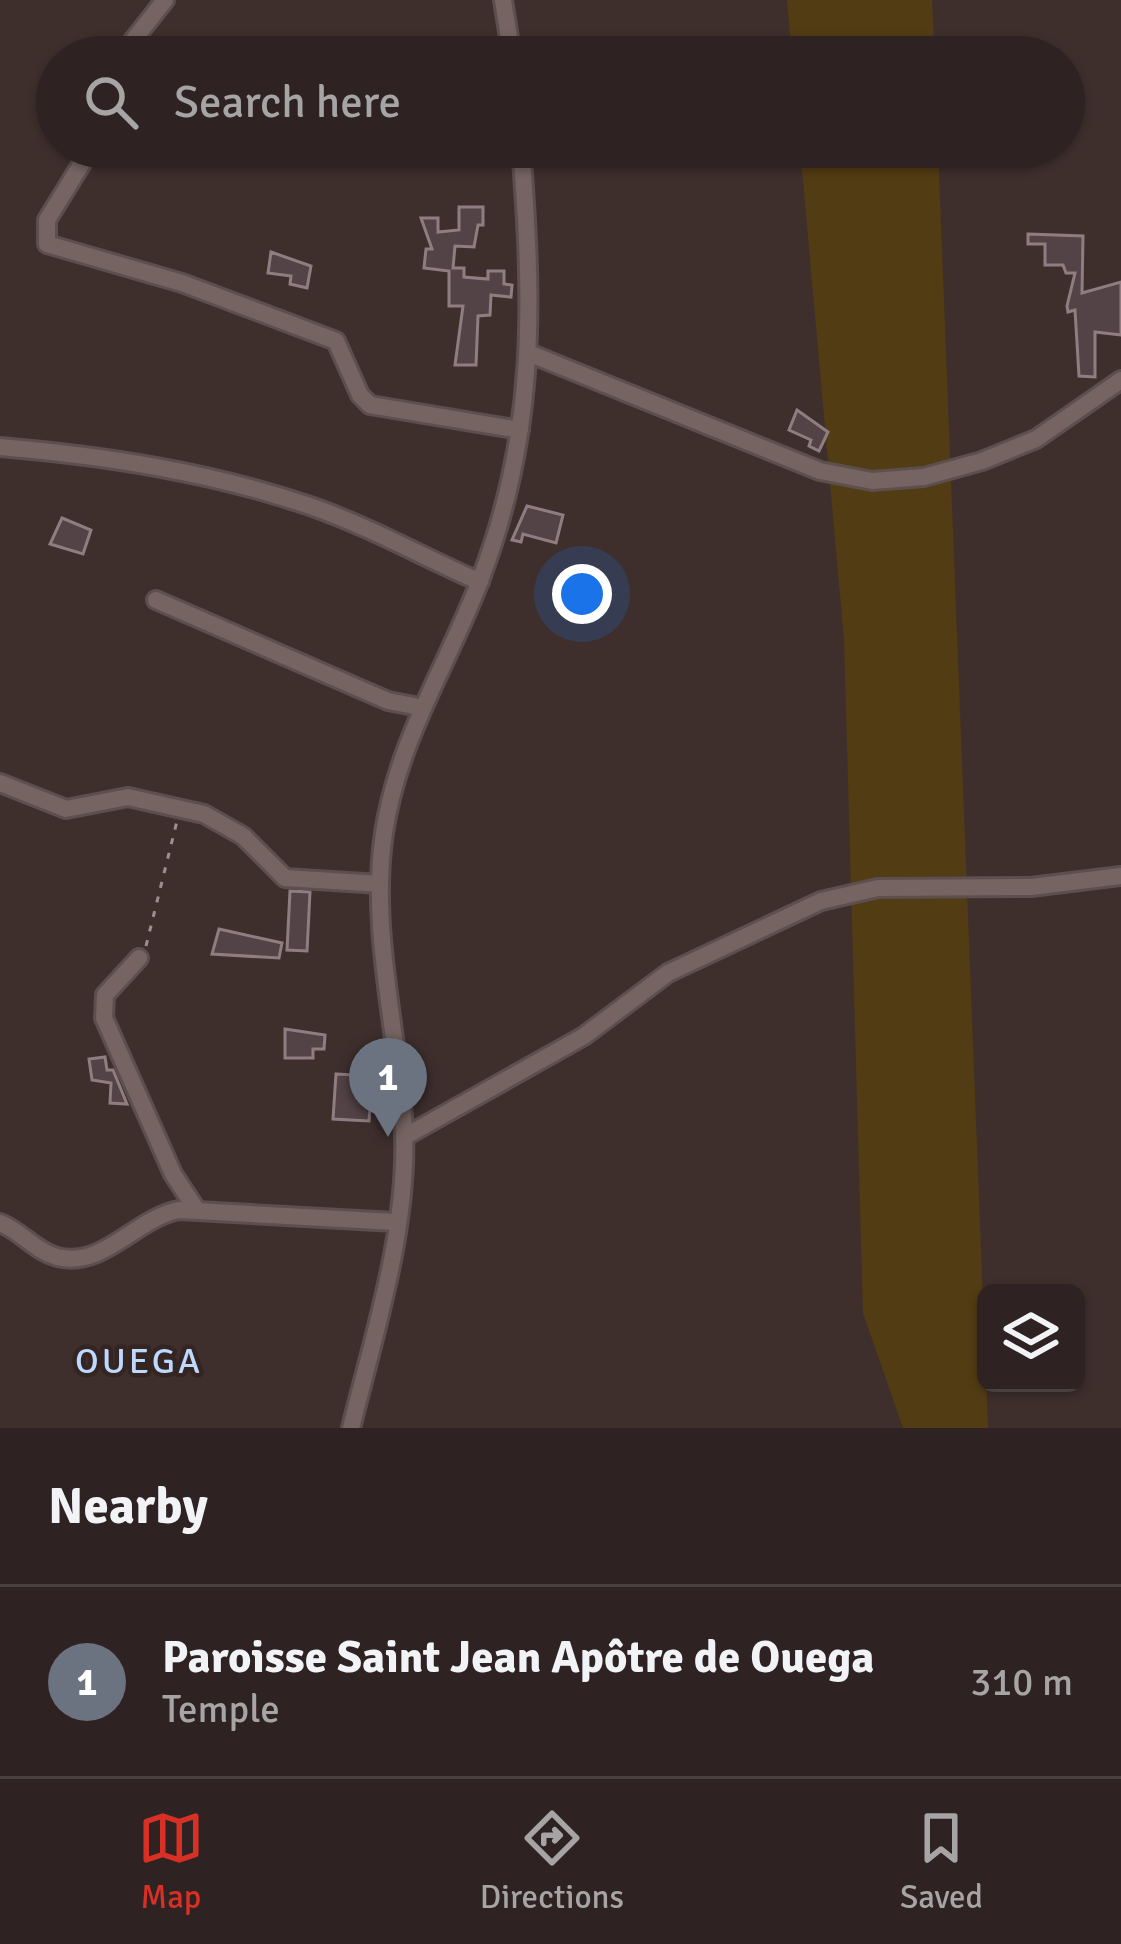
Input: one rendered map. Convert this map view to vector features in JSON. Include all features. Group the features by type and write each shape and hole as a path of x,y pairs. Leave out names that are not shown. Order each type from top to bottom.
{"street":[{"path":"137,36 165,0"},
{"path":"503,0 509,36"},
{"path":"79,168 47,220 47,244 182,284 336,340 360,395 385,410 520,430"},
{"path":"350,1428 395,1222 404,1137 380,884 391,793 419,707 480,582 497,533 520,430 532,354 522,168"},
{"path":"532,354 820,472 872,481 924,477 1000,454 1036,439 1121,380"},
{"path":"0,447 146,463 286,499 344,519 480,582"},
{"path":"156,600 388,701 419,707"},
{"path":"0,783 66,809 128,797 179,808 225,822 285,878 380,884"},
{"path":"404,1137 584,1036 668,973 820,901 878,888 1031,887 1121,876"},
{"path":"140,958 105,994 104,1018 173,1174 196,1209"},
{"path":"0,1223 45,1253 77,1260 162,1214 196,1209 395,1222"}],"path":[{"path":"140,958 179,808"}],"shaded area":[{"path":"787,0 932,0 934,36 790,36"},
{"path":"802,168 939,168 982,1284 977,1284 977,1392 987,1392 988,1428 903,1428 863,1313 844,640"}],"building":[{"path":"459,207 483,207 483,225 478,225 474,247 455,246 453,268 464,268 464,277 488,279 488,271 504,271 504,284 512,285 511,297 491,295 490,315 478,316 476,365 455,365 463,306 449,306 449,271 424,268 426,249 432,249 421,218 438,218 438,232 459,230"},
{"path":"1028,234 1083,236 1082,293 1121,282 1121,335 1095,332 1095,377 1079,376 1075,310 1068,312 1067,306 1075,273 1066,273 1063,265 1045,265 1045,244 1028,244"},
{"path":"271,252 311,266 307,288 290,284 291,276 268,273"},
{"path":"797,410 828,432 819,451 809,446 811,440 789,430"},
{"path":"527,506 563,515 556,543 523,534 521,542 512,540"},
{"path":"62,518 91,530 83,554 50,544"},
{"path":"290,891 310,892 307,951 287,950"},
{"path":"219,929 282,943 279,958 212,954"},
{"path":"285,1029 325,1035 324,1049 313,1049 313,1058 285,1058"},
{"path":"105,1057 107,1070 113,1070 127,1104 110,1103 111,1083 92,1080 89,1059"},
{"path":"336,1074 372,1076 369,1121 333,1119"}],"place":[{"name":"Paroisse Saint Jean Apôtre de Ouega","path":"388,1137"}],"district":[{"name":"OUEGA","path":"139,1361"}]}
